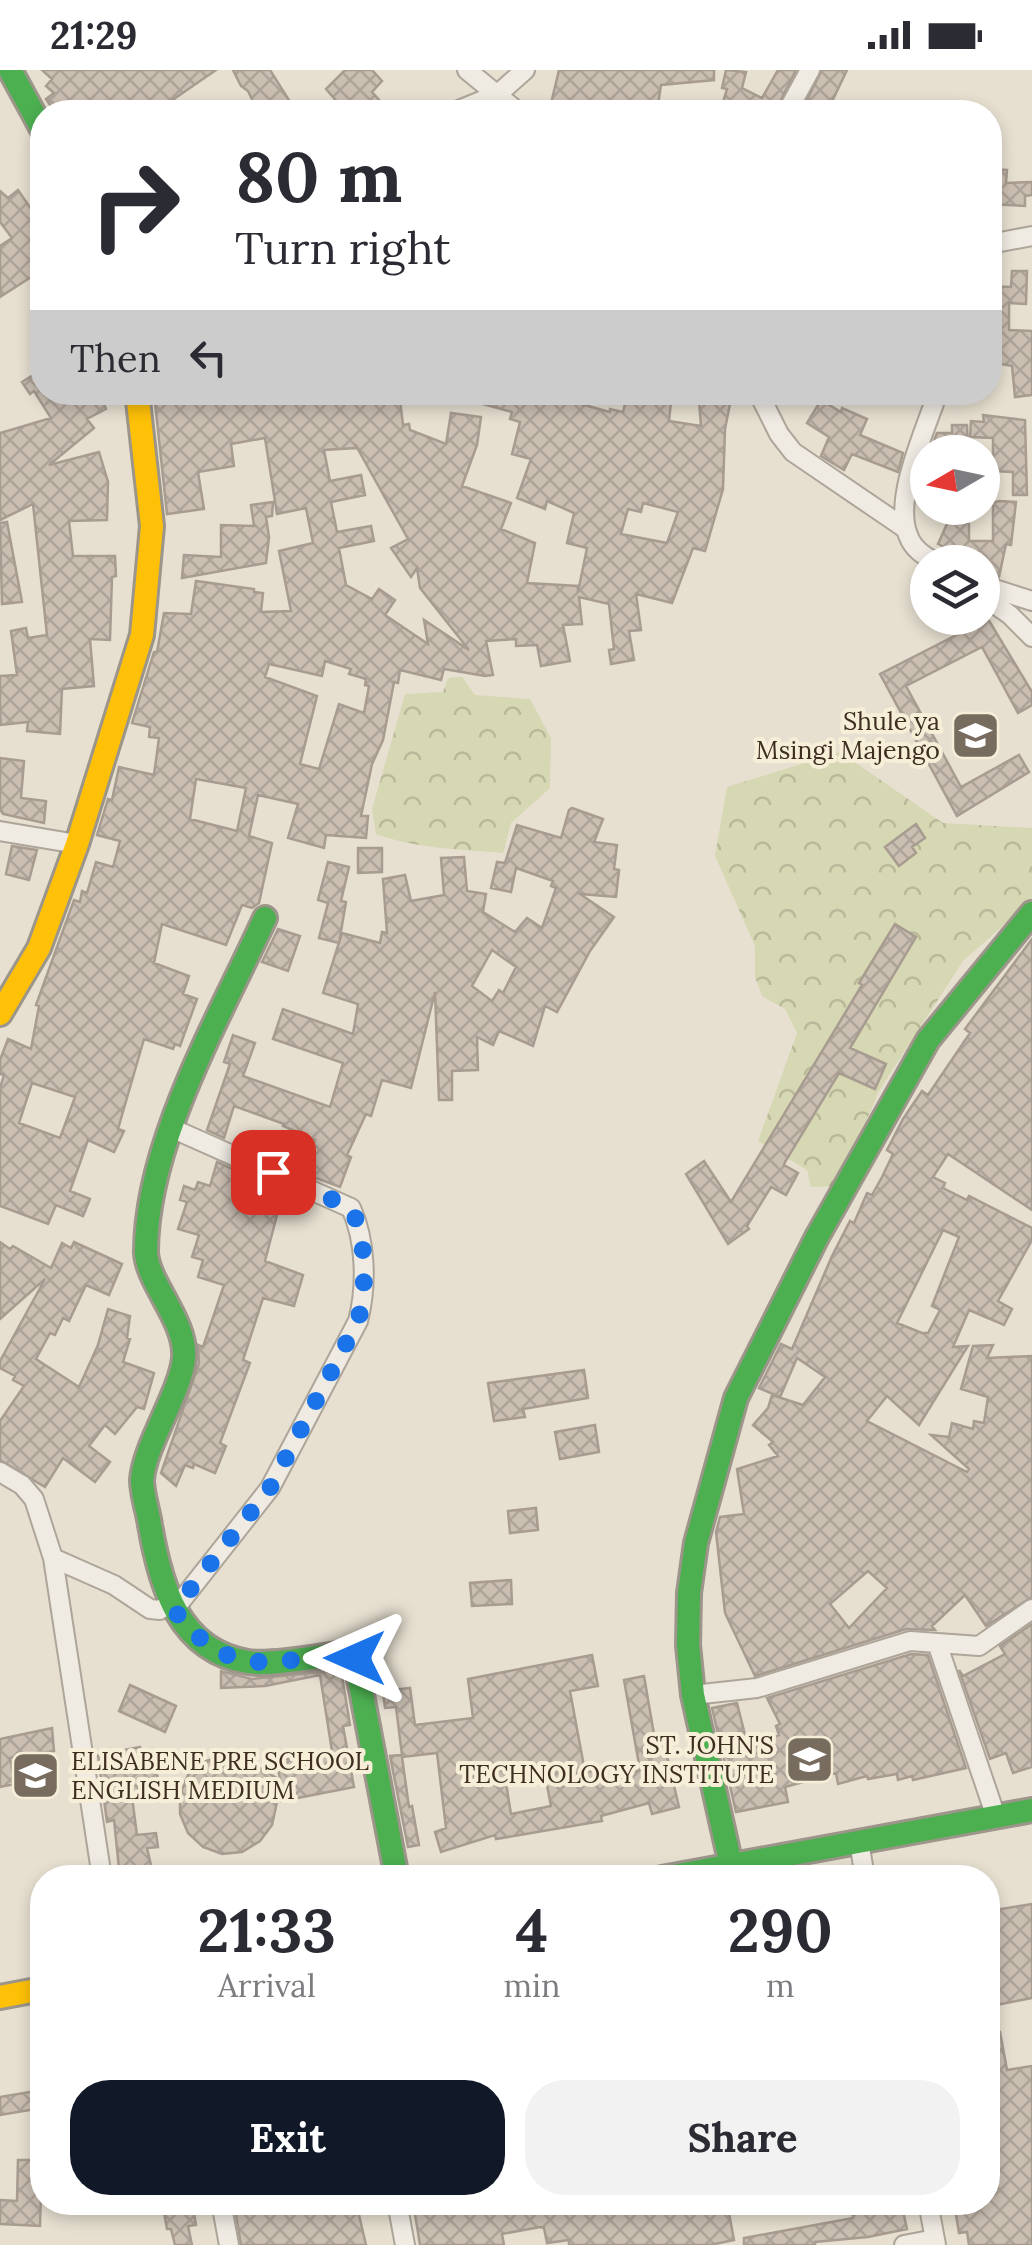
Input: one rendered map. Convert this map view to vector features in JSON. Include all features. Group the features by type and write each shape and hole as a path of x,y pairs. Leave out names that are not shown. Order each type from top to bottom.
{"main road":[{"path":"10,70 30,107"},
{"path":"0,1014 39,948 78,844 142,636 152,526 138,405"},
{"path":"730,1864 693,1694 688,1646 694,1560 736,1398 817,1237 928,1040 1032,913"},
{"path":"265,918 169,1127 153,1186 146,1256 179,1329 184,1358 142,1479 156,1554 172,1606 194,1636 224,1655 250,1664 346,1653 355,1658 395,1865"},
{"path":"725,1865 1032,1810"},
{"path":"0,1997 30,1991"}],"street":[{"path":"467,70 505,100"},
{"path":"483,100 498,94 525,70"},
{"path":"794,100 810,70"},
{"path":"1002,242 1032,236"},
{"path":"764,405 779,434 794,452 906,529"},
{"path":"914,545 906,529 904,509 934,405"},
{"path":"1000,590 1032,601"},
{"path":"1000,608 1032,638"},
{"path":"0,831 78,844"},
{"path":"53,1558 114,1585 150,1609 172,1606 270,1488 358,1321 364,1299 364,1277 351,1208 169,1127"},
{"path":"0,1472 22,1485 34,1499 53,1558 100,1865"},
{"path":"693,1694 746,1691 910,1641 979,1646 1032,1609"},
{"path":"937,1643 996,1817"},
{"path":"859,1842 863,1865"},
{"path":"223,2215 229,2245"},
{"path":"399,2215 405,2245"},
{"path":"904,2245 935,2242 930,2215"}],"green space":[{"path":"462,677 475,695 530,699 551,738 550,788 511,823 503,853 423,846 376,834 372,809 405,694 443,692 448,678"},
{"path":"840,752 943,823 1032,828 1032,900 963,961 879,1091 839,1186 811,1187 807,1170 758,1141 797,1033 785,1009 762,996 755,977 755,946 715,856 727,787"}],"building":[{"path":"42,70 216,70 172,100 47,100 54,93 46,86 52,79"},
{"path":"233,70 270,70 289,100 252,100"},
{"path":"345,70 372,70 382,81 372,92 379,100 336,100 326,89"},
{"path":"559,70 714,70 714,80 661,85 659,100 552,100"},
{"path":"726,70 746,72 742,88 762,98 778,70 796,70 781,100 724,100 727,89 722,88"},
{"path":"822,70 847,70 833,100 807,100"},
{"path":"1002,170 1007,170 1006,183 1032,182 1032,195 1025,196 1025,206 1002,205"},
{"path":"18,190 30,207 30,278 0,297 0,246 12,238 0,222 0,191 8,198"},
{"path":"1012,271 1027,271 1026,304 1009,303 1009,330 1032,331 1032,395 1015,397 1012,366 1002,364 1002,287 1011,287"},
{"path":"30,377 30,394 22,382"},
{"path":"43,405 105,405 106,409 87,419 94,428 49,465 99,452 108,482 107,520 69,521 73,556 115,556 116,576 112,577 110,640 90,639 94,686 62,689 60,734 27,731 28,722 1,725 0,713 0,676 17,675 11,631 26,628 28,638 47,635 33,504 0,520 0,433 51,418"},
{"path":"155,405 401,405 403,425 409,424 410,430 446,444 451,413 481,417 477,445 462,486 511,503 501,529 535,543 527,583 578,586 578,592 587,548 567,543 574,513 547,501 545,509 517,498 531,459 512,454 520,422 510,419 512,412 486,405 584,405 623,412 625,405 671,405 669,421 701,426 699,405 730,405 723,489 705,551 693,548 672,603 636,594 641,630 629,631 634,660 611,664 609,650 614,649 609,604 579,597 582,624 563,625 570,661 541,666 537,645 516,646 516,639 486,641 493,675 444,669 441,680 400,670 361,816 368,816 366,838 326,835 324,848 288,838 298,804 258,795 249,836 272,843 259,903 252,908 242,905 226,945 162,924 154,963 189,976 183,994 197,999 180,1046 175,1044 173,1049 144,1039 118,1129 124,1131 114,1152 88,1140 70,1191 90,1199 83,1216 56,1205 48,1224 0,1206 0,1088 4,1075 0,1074 0,1060 8,1039 31,1049 39,1006 36,1005 74,900 80,902 82,891 87,893 96,862 113,867 120,841 97,835 108,799 112,800 119,767 154,775 159,738 149,737 150,727 132,723 157,652 164,613 191,614 196,581 263,593 261,612 291,611 279,551 313,543 306,508 277,514 265,438 231,444 234,466 198,472 204,509 167,514","holes":["355,444 408,539 391,548 411,577 417,568 420,588 469,650 424,620 428,644 385,615 395,600 379,589 372,599 346,585 339,548 374,541 371,526 337,532 331,502 365,495 361,475 330,481 324,450 356,448","643,503 678,512 667,543 621,534 628,509 641,512","325,661 351,669 349,674 366,679 365,685 369,686 364,713 339,704 319,769 300,764 317,696 265,677 269,664 322,676","196,779 246,788 237,831 190,819","32,1083 75,1097 60,1138 19,1123"]},
{"path":"818,405 829,405 841,412 842,408 867,419 860,435 903,453 898,472 852,454 844,470 821,456 829,437 807,423"},
{"path":"983,415 1025,420 1027,495 1013,495 1013,472 1000,471 1000,435 970,435 971,421 984,422"},
{"path":"952,425 967,425 967,435 936,435 952,433"},
{"path":"1000,501 1016,502 1011,545 1006,544 1000,572 1000,545 938,544 947,525 969,525 969,541 993,541 993,525 1000,525"},
{"path":"273,502 272,516 266,517 266,563 182,578 184,555 221,557 221,525 254,526 251,505"},
{"path":"7,522 22,602 2,604 0,523"},
{"path":"957,635 998,635 1032,692 1032,705 1018,713 982,647 906,686 961,787 1019,755 1029,772 957,816 880,674"},
{"path":"0,758 24,761 21,798 46,801 44,823 3,814"},
{"path":"569,810 603,819 594,842 617,845 616,897 580,894 614,917 590,951 557,1012 545,1006 533,1046 499,1031 493,1045 477,1037 478,1070 452,1071 452,1100 439,1100 435,992 411,1088 382,1080 371,1116 366,1114 347,1155 351,1157 340,1187 305,1174 315,1140 284,1124 234,1106 224,1138 207,1130 230,1064 224,1062 233,1035 255,1043 243,1076 330,1107 343,1063 273,1039 283,1009 353,1034 358,1004 323,993 342,933 380,943 382,932 387,933 383,879 405,875 411,901 444,895 441,858 464,857 467,891 486,894 483,912 515,932 527,918 542,928 556,888 551,886 553,881 516,868 511,892 491,888 497,862 505,863 517,825 561,838","holes":["492,950 516,967 503,993 499,990 492,1001 472,986"]},
{"path":"916,824 925,838 912,847 916,853 899,866 885,847"},
{"path":"12,846 37,850 29,880 6,874"},
{"path":"358,848 382,848 382,872 358,873"},
{"path":"328,862 349,867 341,901 346,902 339,943 319,938 328,903 318,900"},
{"path":"895,924 916,937 850,1048 886,1064 875,1089 839,1073 785,1162 798,1173 786,1195 771,1187 747,1226 749,1229 728,1244 686,1174 704,1161 731,1202"},
{"path":"278,929 300,936 288,971 262,962"},
{"path":"1032,939 1032,1210 948,1154 933,1177 945,1183 943,1188 967,1200 969,1196 1032,1228 1032,1240 998,1301 1012,1309 1004,1325 969,1310 953,1347 968,1346 919,1425 887,1396 867,1421 967,1472 969,1469 931,1435 949,1437 952,1423 973,1429 974,1421 984,1423 988,1397 961,1389 973,1346 993,1345 987,1358 1032,1356 1032,1597 986,1626 965,1595 932,1626 935,1630 906,1629 755,1676 725,1613 716,1532 720,1517 744,1514 737,1469 778,1456 769,1445 773,1442 753,1425 768,1408 772,1395 803,1405 825,1377 797,1358 780,1397 759,1388 781,1344 792,1349 850,1221 854,1223 867,1193 872,1195 882,1177 893,1154 887,1150 903,1119 922,1091 928,1095 970,1033 965,1029","holes":["943,1230 959,1237 932,1306 940,1310 928,1333 922,1333 897,1323","868,1571 887,1588 849,1628 830,1604"]},
{"path":"217,1162 283,1192 265,1261 303,1275 294,1306 263,1298 243,1360 250,1363 220,1443 226,1446 215,1473 194,1464 193,1468 185,1465 176,1486 161,1473 199,1363 198,1345 203,1347 224,1285 198,1277 203,1260 192,1257 199,1235 178,1229 187,1202 180,1200 184,1186 195,1190 198,1182 210,1186"},
{"path":"0,1242 51,1268 62,1243 71,1248 74,1242 122,1264 109,1295 86,1285 69,1321 63,1318 36,1359 79,1387 98,1345 108,1309 130,1316 130,1339 123,1362 154,1373 144,1409 137,1407 115,1434 105,1425 89,1446 110,1462 95,1482 63,1458 45,1487 0,1460 0,1421 24,1386 0,1368 0,1361 45,1279 0,1319"},
{"path":"584,1370 588,1398 523,1409 525,1417 494,1421 488,1383"},
{"path":"595,1425 599,1452 560,1459 555,1432"},
{"path":"536,1508 538,1530 510,1533 508,1511"},
{"path":"511,1580 512,1604 472,1606 470,1583"},
{"path":"1032,1624 1032,1767 1013,1773 1006,1753 990,1759 959,1670 963,1676 1005,1654 1000,1646"},
{"path":"911,1654 928,1655 966,1768 913,1780 912,1776 898,1780 897,1774 868,1779 867,1776 838,1784 836,1773 785,1787 788,1802 736,1812 712,1708 737,1703 746,1739 750,1738 752,1745 779,1735 776,1726 780,1724 767,1698"},
{"path":"592,1655 598,1686 570,1691 585,1772 594,1771 596,1782 640,1770 624,1680 644,1676 656,1746 664,1743 679,1807 652,1814 649,1803 601,1816 602,1821 496,1839 495,1835 441,1852 435,1832 446,1828 437,1753 402,1757 419,1845 408,1847 390,1756 402,1755 396,1707 385,1708 383,1691 410,1688 415,1725 473,1718 468,1679","holes":["545,1775 551,1806 511,1814 506,1783"]},
{"path":"341,1670 350,1725 343,1726 354,1787 277,1802 272,1825 260,1841 242,1852 222,1854 203,1847 188,1833 180,1814 180,1794 188,1775 203,1762 223,1755 243,1758 280,1780 277,1761 332,1751 320,1675 265,1686 221,1688 221,1671 252,1679"},
{"path":"130,1685 176,1706 165,1732 119,1711"},
{"path":"52,1728 54,1751 10,1758 15,1784 0,1787 0,1739"},
{"path":"140,1747 144,1765 155,1763 160,1792 132,1797 137,1835 156,1833 158,1847 147,1848 151,1865 119,1865 114,1820 107,1822 98,1755"},
{"path":"1032,1904 1032,1998 1000,2004 1000,1909"},
{"path":"1000,2032 1007,2070 1032,2066 1032,2245 969,2245 967,2232 959,2233 956,2215 1000,2215"},
{"path":"30,2092 30,2110 0,2115 0,2097"},
{"path":"18,2160 30,2160 30,2215 40,2215 40,2226 0,2224 0,2200 17,2201"},
{"path":"164,2215 194,2215 196,2225 188,2226 192,2245 175,2245 171,2229 167,2229"},
{"path":"236,2215 359,2215 366,2245 241,2245"},
{"path":"415,2215 729,2215 734,2240 710,2245 569,2245 569,2240 547,2243 544,2228 540,2227 502,2234 504,2245 420,2245"},
{"path":"852,2215 904,2215 907,2229 815,2245 744,2245 744,2238 853,2218"}],"traffic: fast":[{"path":"10,70 30,107"},
{"path":"731,1865 693,1695 688,1645 689,1593 696,1543 736,1398 817,1237 928,1040 1032,913"},
{"path":"265,918 189,1081 158,1167 146,1252 153,1276 174,1316 184,1358 144,1466 143,1491 167,1591 189,1629 205,1644 224,1655 258,1663 346,1653 355,1658 395,1865"},
{"path":"733,1865 1032,1810"}],"traffic: slow":[{"path":"0,1014 39,948 77,844 142,635 152,526 138,405"},
{"path":"0,1997 30,1991"}],"place":[{"name":"Shule ya Msingi Majengo","path":"975,735"},
{"name":"ST. JOHN'S TECHNOLOGY INSTITUTE","path":"809,1759"},
{"name":"ELISABENE PRE SCHOOL ENGLISH MEDIUM","path":"36,1775"}],"route":[{"path":"273,1172 351,1208 362,1260 364,1299 358,1321 270,1488 174,1610 194,1636 224,1655 250,1664 346,1653 355,1658"}]}
